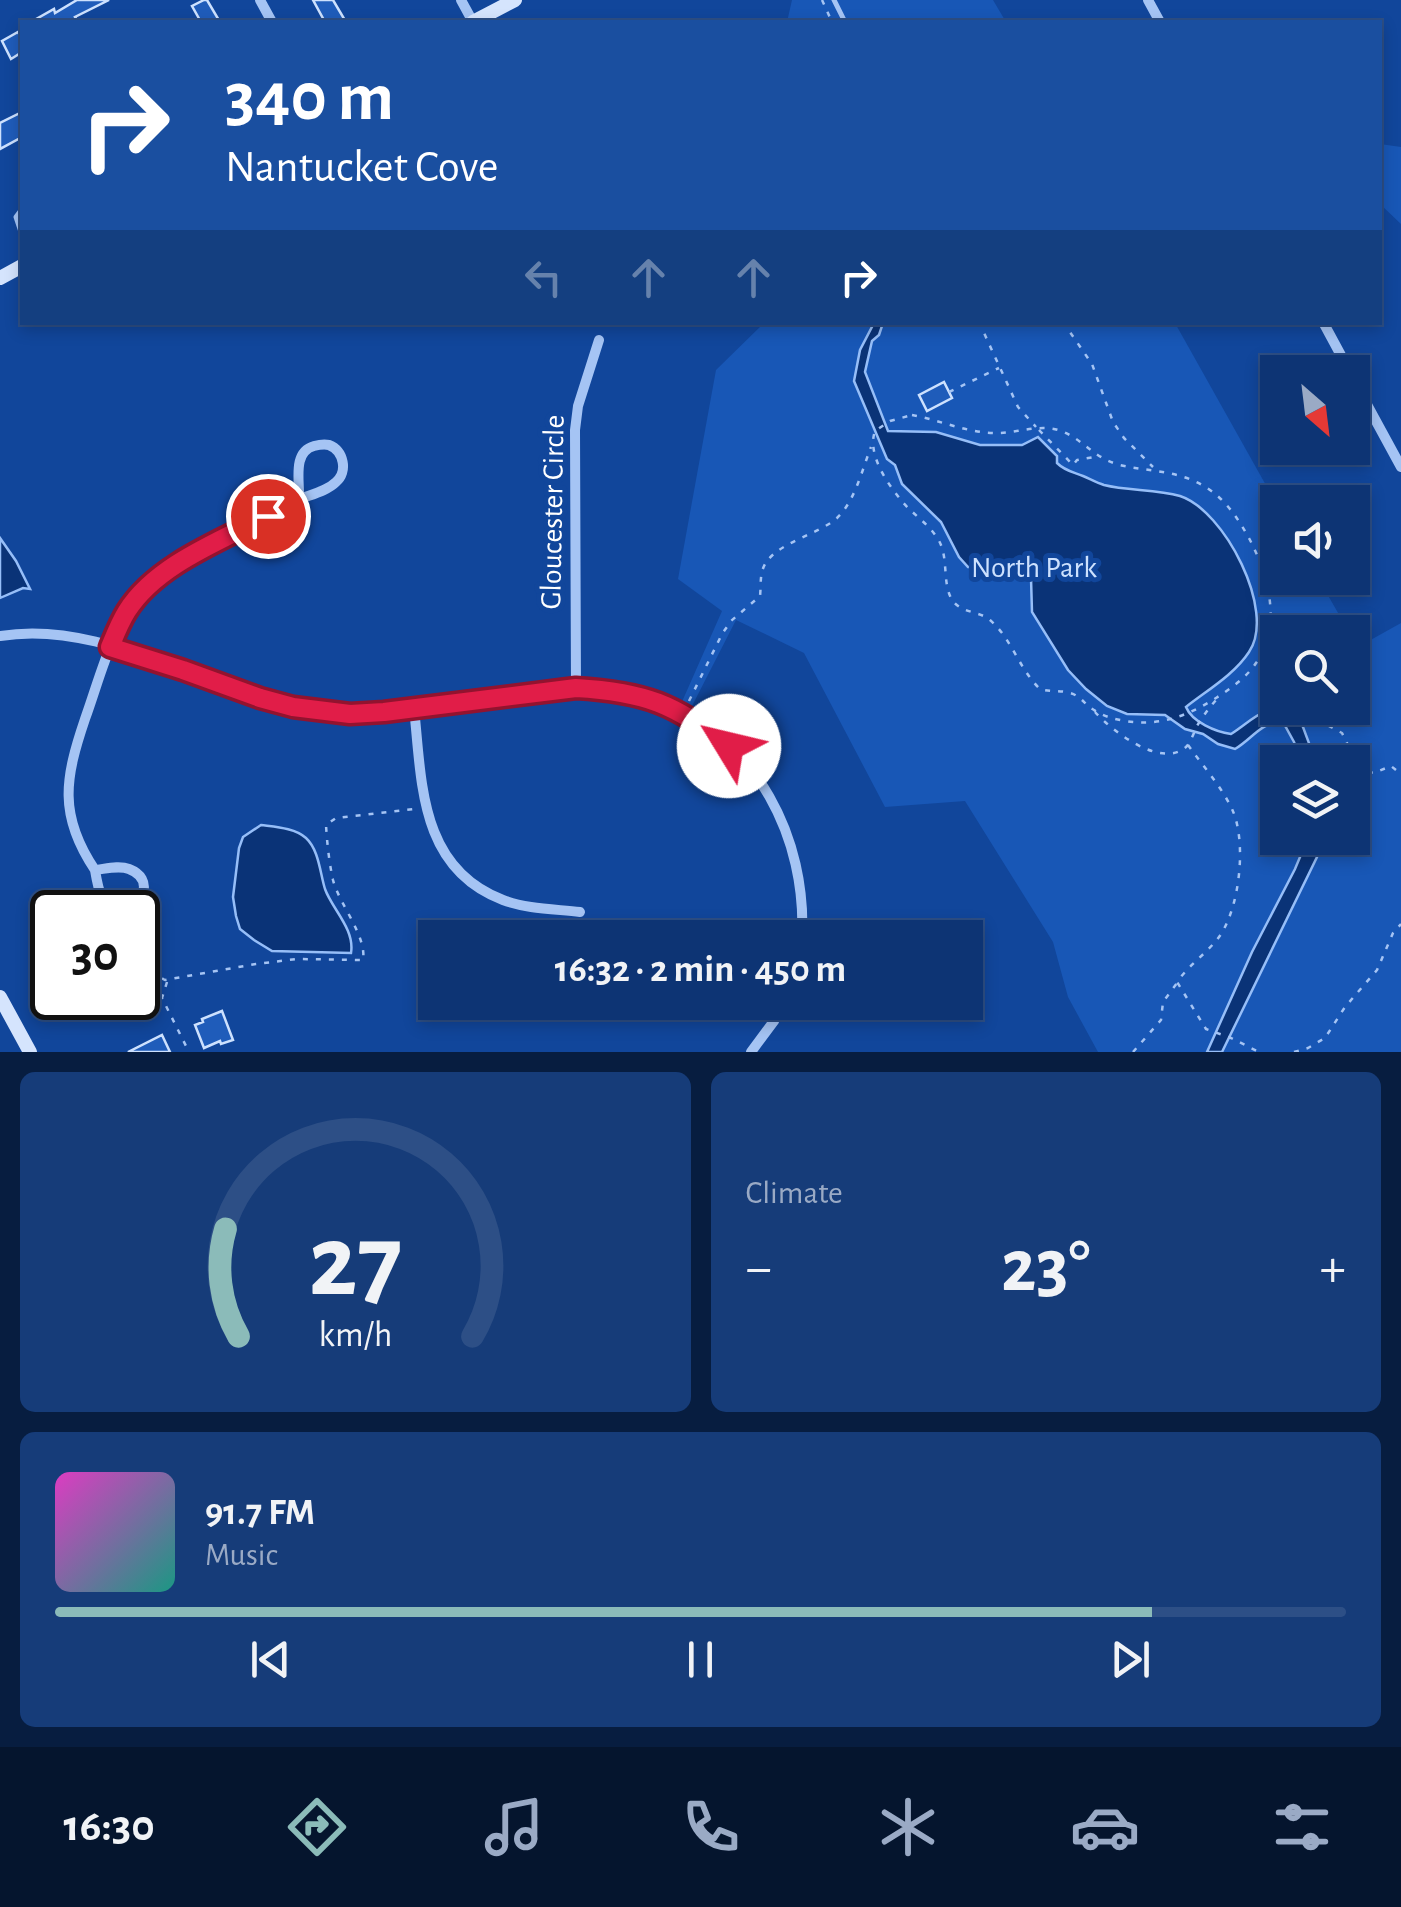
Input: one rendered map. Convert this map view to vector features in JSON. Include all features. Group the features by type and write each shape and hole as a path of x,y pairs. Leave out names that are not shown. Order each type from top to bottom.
{"street":[{"path":"477,20 514,0"},
{"path":"1325,325 1340,355"},
{"name":"Gloucester Circle","path":"576,688 575,430 578,406 599,340"},
{"path":"1370,410 1401,467"},
{"path":"101,890 75,834 68,781 72,758 110,647 128,608 156,578 174,566 336,483 344,464 338,452 328,445 307,448 300,456 299,499"},
{"path":"0,636 27,632 59,635 110,647 293,707 350,714 576,688 659,701 684,713 729,746 764,786 789,834 802,889 802,920"},
{"path":"414,708 425,808 441,847 484,890 524,906 580,912"},
{"path":"94,870 129,869 140,878 143,890"},
{"path":"0,997 30,1052"},
{"path":"751,1052 774,1020"}],"path":[{"path":"980,325 1018,407 1037,429 1073,465 1084,458 1097,457"},
{"path":"1064,325 1092,364 1113,422 1156,469"},
{"path":"950,392 1000,368"},
{"path":"684,713 722,634 760,596 761,573 769,558 828,525 840,514 852,497 875,430 912,415 975,431 1050,429 1066,433 1097,457 1194,480 1218,495 1250,540 1266,576 1270,598 1268,634 1258,660 1205,712 1188,746 1172,754 1156,752 1116,733 1071,693 1040,689 990,620 955,603 940,541 901,501 872,446"},
{"path":"1094,710 1140,722 1166,720 1189,713 1221,695"},
{"path":"1326,725 1342,734 1361,771 1374,773 1391,766 1401,774"},
{"path":"1133,1052 1161,1020 1163,1002 1219,936 1235,906 1238,844 1234,812 1188,746"},
{"path":"160,977 167,980 297,959 363,960 360,940 332,878 326,824 336,818 425,808"},
{"path":"1296,1051 1325,1038 1377,970 1401,924"},
{"path":"167,980 162,998 189,1052"},
{"path":"1177,982 1206,1030 1258,1052"}],"green space":[{"path":"792,0 993,0 1005,20 787,20"},
{"path":"1382,144 1401,147 1401,224 1382,206"},
{"name":"North Park","path":"762,325 1176,325 1266,485 1260,485 1260,595 1328,595 1339,615 1260,615 1260,725 1370,725 1370,640 1401,623 1401,1052 1098,1052 1068,997 1053,942 965,801 885,807 804,653 736,620 691,708 681,704 722,611 678,579 716,370"}],"shaded area":[{"path":"873,325 882,325 872,341 865,372 888,431 936,432 980,445 1022,445 1038,437 1066,470 1104,485 1180,496 1197,505 1229,541 1242,564 1256,612 1256,634 1249,652 1236,668 1186,707 1205,725 1231,734 1260,714 1260,725 1268,725 1235,749 1185,729 1165,715 1127,714 1107,706 1086,689 1068,670 1032,612 1027,568 1018,563 968,567 941,522 902,484 895,465 887,459 854,381 860,350"},
{"path":"0,538 30,589 0,598"},
{"path":"1285,725 1302,725 1310,745 1294,742"},
{"path":"261,825 296,832 310,843 328,897 350,936 351,953 272,951 240,929 233,897 239,848 243,837"},
{"path":"1301,855 1318,855 1222,1052 1207,1052 1252,952"}],"building":[{"path":"77,0 109,0 75,17 77,20 35,20 54,9 55,13"},
{"path":"207,0 219,20 200,20 192,6"},
{"path":"313,0 333,0 345,20 324,20"},
{"path":"18,32 20,53 11,59 2,41"},
{"path":"20,113 20,138 0,149 0,123"},
{"path":"944,382 952,398 927,411 919,395"},
{"path":"222,1011 233,1040 204,1048 195,1025"},
{"path":"162,1035 170,1052 128,1052"}],"route":[{"path":"268,516 156,578 128,608 110,647 260,698 293,707 350,714 576,688 605,689 659,701 684,713 729,746"}]}
